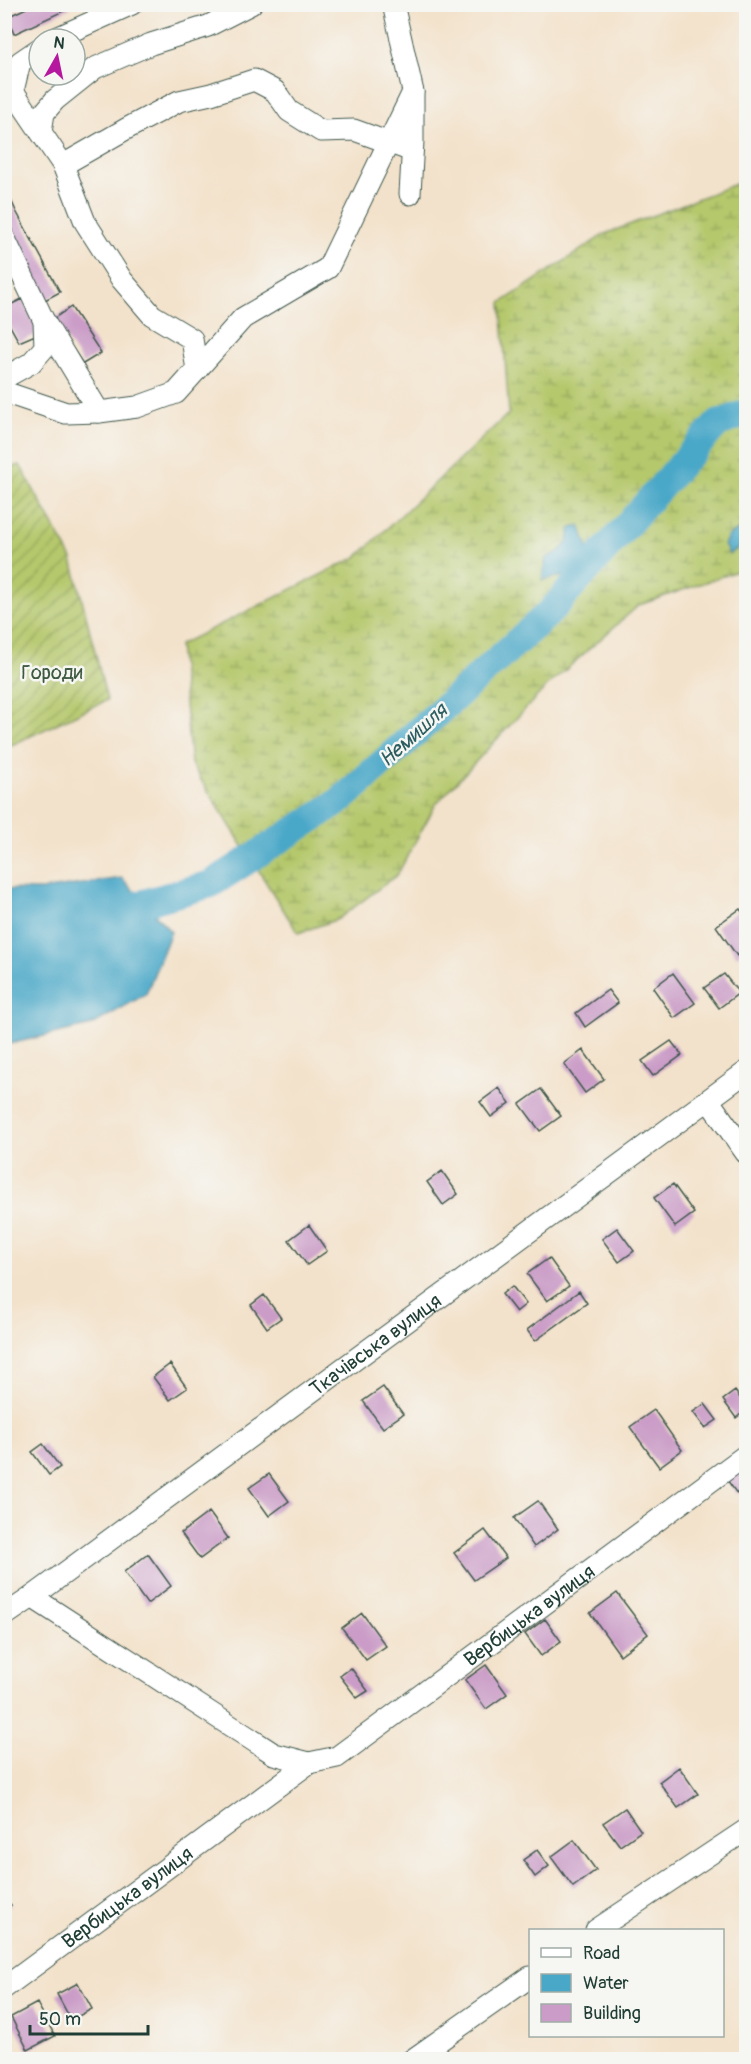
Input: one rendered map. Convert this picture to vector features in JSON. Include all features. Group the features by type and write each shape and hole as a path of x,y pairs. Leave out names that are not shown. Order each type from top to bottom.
{"street":[{"path":"81,27 132,4"},
{"path":"41,132 44,114 55,100 95,68 151,44 208,26 251,4"},
{"path":"393,4 412,92 410,194"},
{"path":"27,57 20,62 14,91 63,165 85,222 122,280 152,315 192,339 197,370"},
{"path":"63,165 179,101 211,94 254,80 275,91 289,111 321,131 354,130 412,150"},
{"path":"4,392 66,413 137,407 176,393 243,318 328,268 412,92"},
{"path":"4,237 44,321 99,412"},
{"path":"4,378 31,363 45,347 44,321"},
{"name":"Ткачівська вулиця","path":"4,1616 747,1072"},
{"path":"709,1101 747,1153"},
{"name":"Вербицька вулиця","path":"4,1988 309,1763 337,1757 747,1455"},
{"name":"Вербицька вулиця","path":"32,1597 274,1754 309,1763"},
{"path":"598,1929 747,1830"},
{"path":"412,2060 529,1978"}],"green space":[{"path":"746,180 746,568 639,605 544,689 436,804 397,875 338,919 298,933 191,764 179,645 357,557 509,413 501,303 605,234"},
{"name":"Городи","path":"20,465 72,559 107,700 5,748 5,470"}],"water":[{"path":"580,525 588,548 574,574 542,580 546,558 563,548 570,535 570,529"},
{"path":"746,525 746,544 729,554 724,545 728,536"},
{"path":"122,878 171,932 146,994 92,1025 5,1045 5,889 41,890"}],"building":[{"path":"35,4 68,4 70,8 14,34 7,17"},
{"path":"4,185 60,292 45,300 4,224"},
{"path":"22,299 40,333 19,342 4,315 4,308"},
{"path":"71,307 101,353 83,364 53,319"},
{"path":"740,909 746,917 746,949 737,956 716,926"},
{"path":"673,973 695,1003 674,1018 653,988"},
{"path":"724,974 739,993 719,1008 704,988"},
{"path":"608,990 618,1003 585,1027 576,1013"},
{"path":"671,1041 682,1055 653,1076 642,1061"},
{"path":"583,1050 604,1079 585,1093 564,1064"},
{"path":"499,1088 510,1103 491,1117 480,1102"},
{"path":"541,1089 561,1116 540,1131 520,1104"},
{"path":"442,1171 458,1194 443,1205 427,1182"},
{"path":"673,1184 694,1213 675,1227 654,1198"},
{"path":"309,1225 327,1251 307,1265 289,1240"},
{"path":"617,1228 634,1251 619,1262 602,1239"},
{"path":"549,1258 569,1286 547,1301 527,1274"},
{"path":"512,1286 526,1304 516,1312 502,1294"},
{"path":"579,1291 587,1303 535,1341 527,1330"},
{"path":"264,1295 281,1318 267,1328 251,1305"},
{"path":"170,1364 187,1388 170,1400 153,1377"},
{"path":"383,1387 403,1414 383,1428 363,1401"},
{"path":"735,1391 746,1406 746,1410 736,1418 723,1400"},
{"path":"705,1404 717,1420 705,1428 693,1412"},
{"path":"654,1410 682,1450 659,1467 630,1427"},
{"path":"43,1444 60,1467 49,1475 32,1452"},
{"path":"741,1466 746,1473 746,1487 737,1494 725,1477"},
{"path":"269,1474 289,1501 269,1516 249,1488"},
{"path":"538,1501 558,1529 534,1547 514,1518"},
{"path":"209,1512 228,1538 200,1559 181,1533"},
{"path":"485,1530 506,1558 474,1580 454,1553"},
{"path":"148,1554 171,1586 147,1604 124,1572"},
{"path":"617,1593 648,1634 620,1655 590,1613"},
{"path":"362,1613 386,1646 366,1660 342,1628"},
{"path":"545,1619 561,1641 541,1656 525,1634"},
{"path":"486,1665 507,1694 486,1709 465,1680"},
{"path":"351,1668 368,1691 357,1698 340,1676"},
{"path":"679,1767 698,1794 678,1808 659,1782"},
{"path":"625,1808 641,1831 620,1846 603,1823"},
{"path":"574,1840 596,1870 573,1887 551,1857"},
{"path":"537,1850 549,1866 535,1877 523,1860"},
{"path":"4,1896 11,1905 4,1910"},
{"path":"78,1983 92,2009 71,2020 57,1994"},
{"path":"37,2003 55,2036 28,2050 11,2017"}],"waterway":[{"name":"Немишля","path":"108,913 211,884 340,801 549,613 717,424 746,413"}]}
